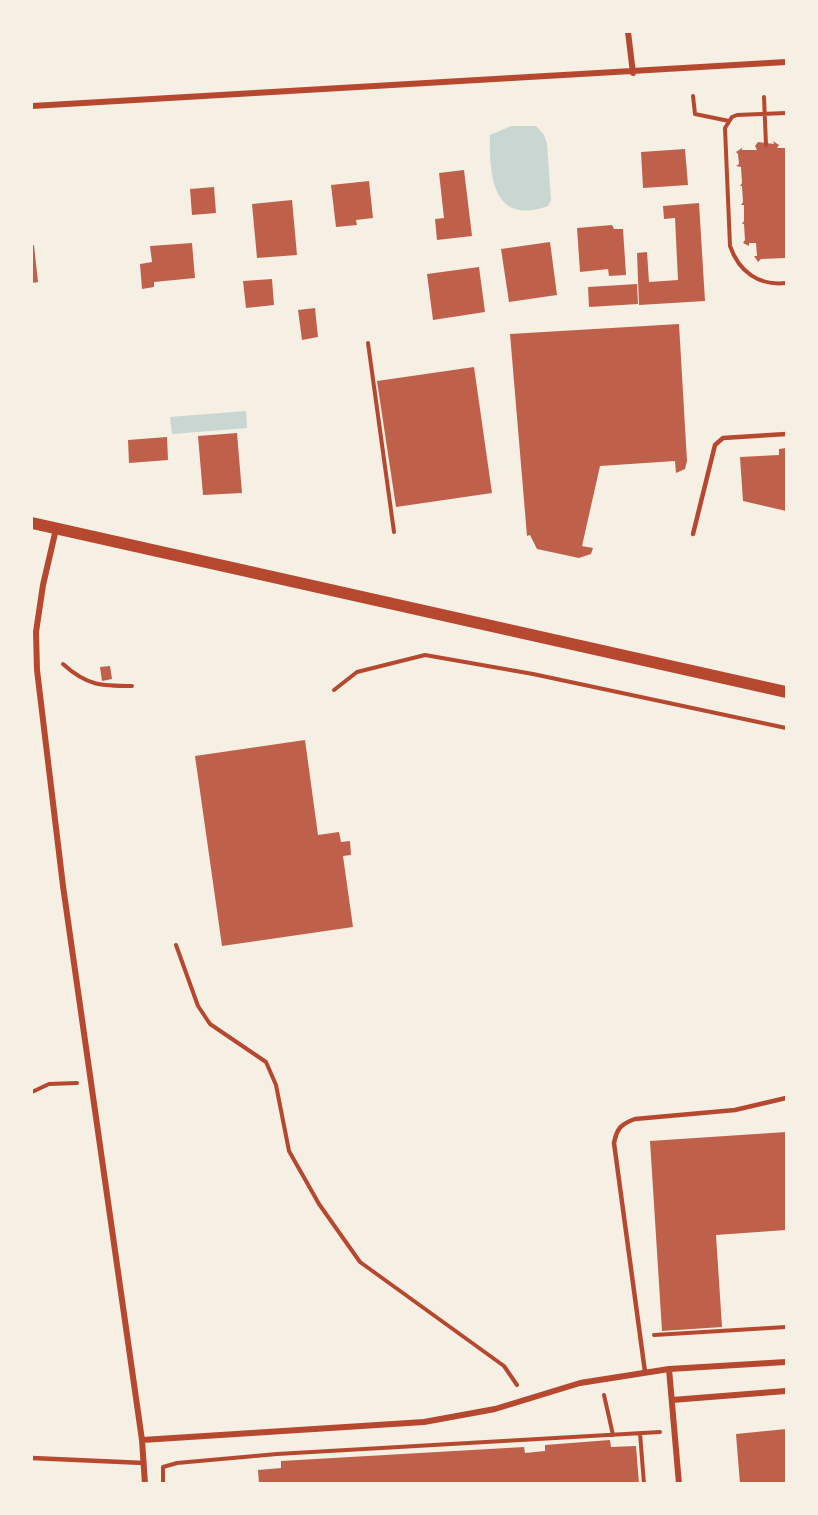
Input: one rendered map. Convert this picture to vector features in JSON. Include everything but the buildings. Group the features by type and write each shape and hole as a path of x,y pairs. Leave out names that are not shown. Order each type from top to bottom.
{"main road":[{"path":"32,523 786,692"}],"street":[{"path":"628,32 633,73"},
{"path":"32,106 633,73 786,62"},
{"path":"56,528 43,585 36,632 37,670 90,1081 142,1440 145,1484"},
{"path":"142,1440 424,1422 495,1409 580,1383 645,1372 786,1362"},
{"path":"669,1369 679,1484"},
{"path":"672,1400 786,1391"}],"lane":[{"path":"693,534 715,445 723,438 786,434"},
{"path":"645,1372 614,1143 616,1131 622,1123 635,1119 735,1110 786,1098"},
{"path":"32,1458 144,1463"}],"path":[{"path":"693,96 695,114 729,121"},
{"path":"764,97 766,145"},
{"path":"786,113 737,115 729,121 725,128 730,246 735,262 756,279 786,283"},
{"path":"368,343 394,532"},
{"path":"334,690 357,672 425,655 533,674 786,728"},
{"path":"63,664 85,680 99,686 132,686"},
{"path":"176,945 198,1006 210,1024 266,1062 276,1085 289,1151 319,1204 360,1262 504,1366 518,1386"},
{"path":"32,1092 49,1084 63,1085 90,1081"},
{"path":"639,1336 786,1327"},
{"path":"603,1389 613,1435"},
{"path":"163,1484 163,1467 177,1463 277,1454 675,1431"},
{"path":"640,1433 644,1484"}],"shaded area":[{"path":"511,126 536,126 544,135 547,144 551,200 548,206 530,210 516,209 505,203 498,193 493,181 490,135"},
{"path":"246,411 247,428 172,434 170,417"}]}
